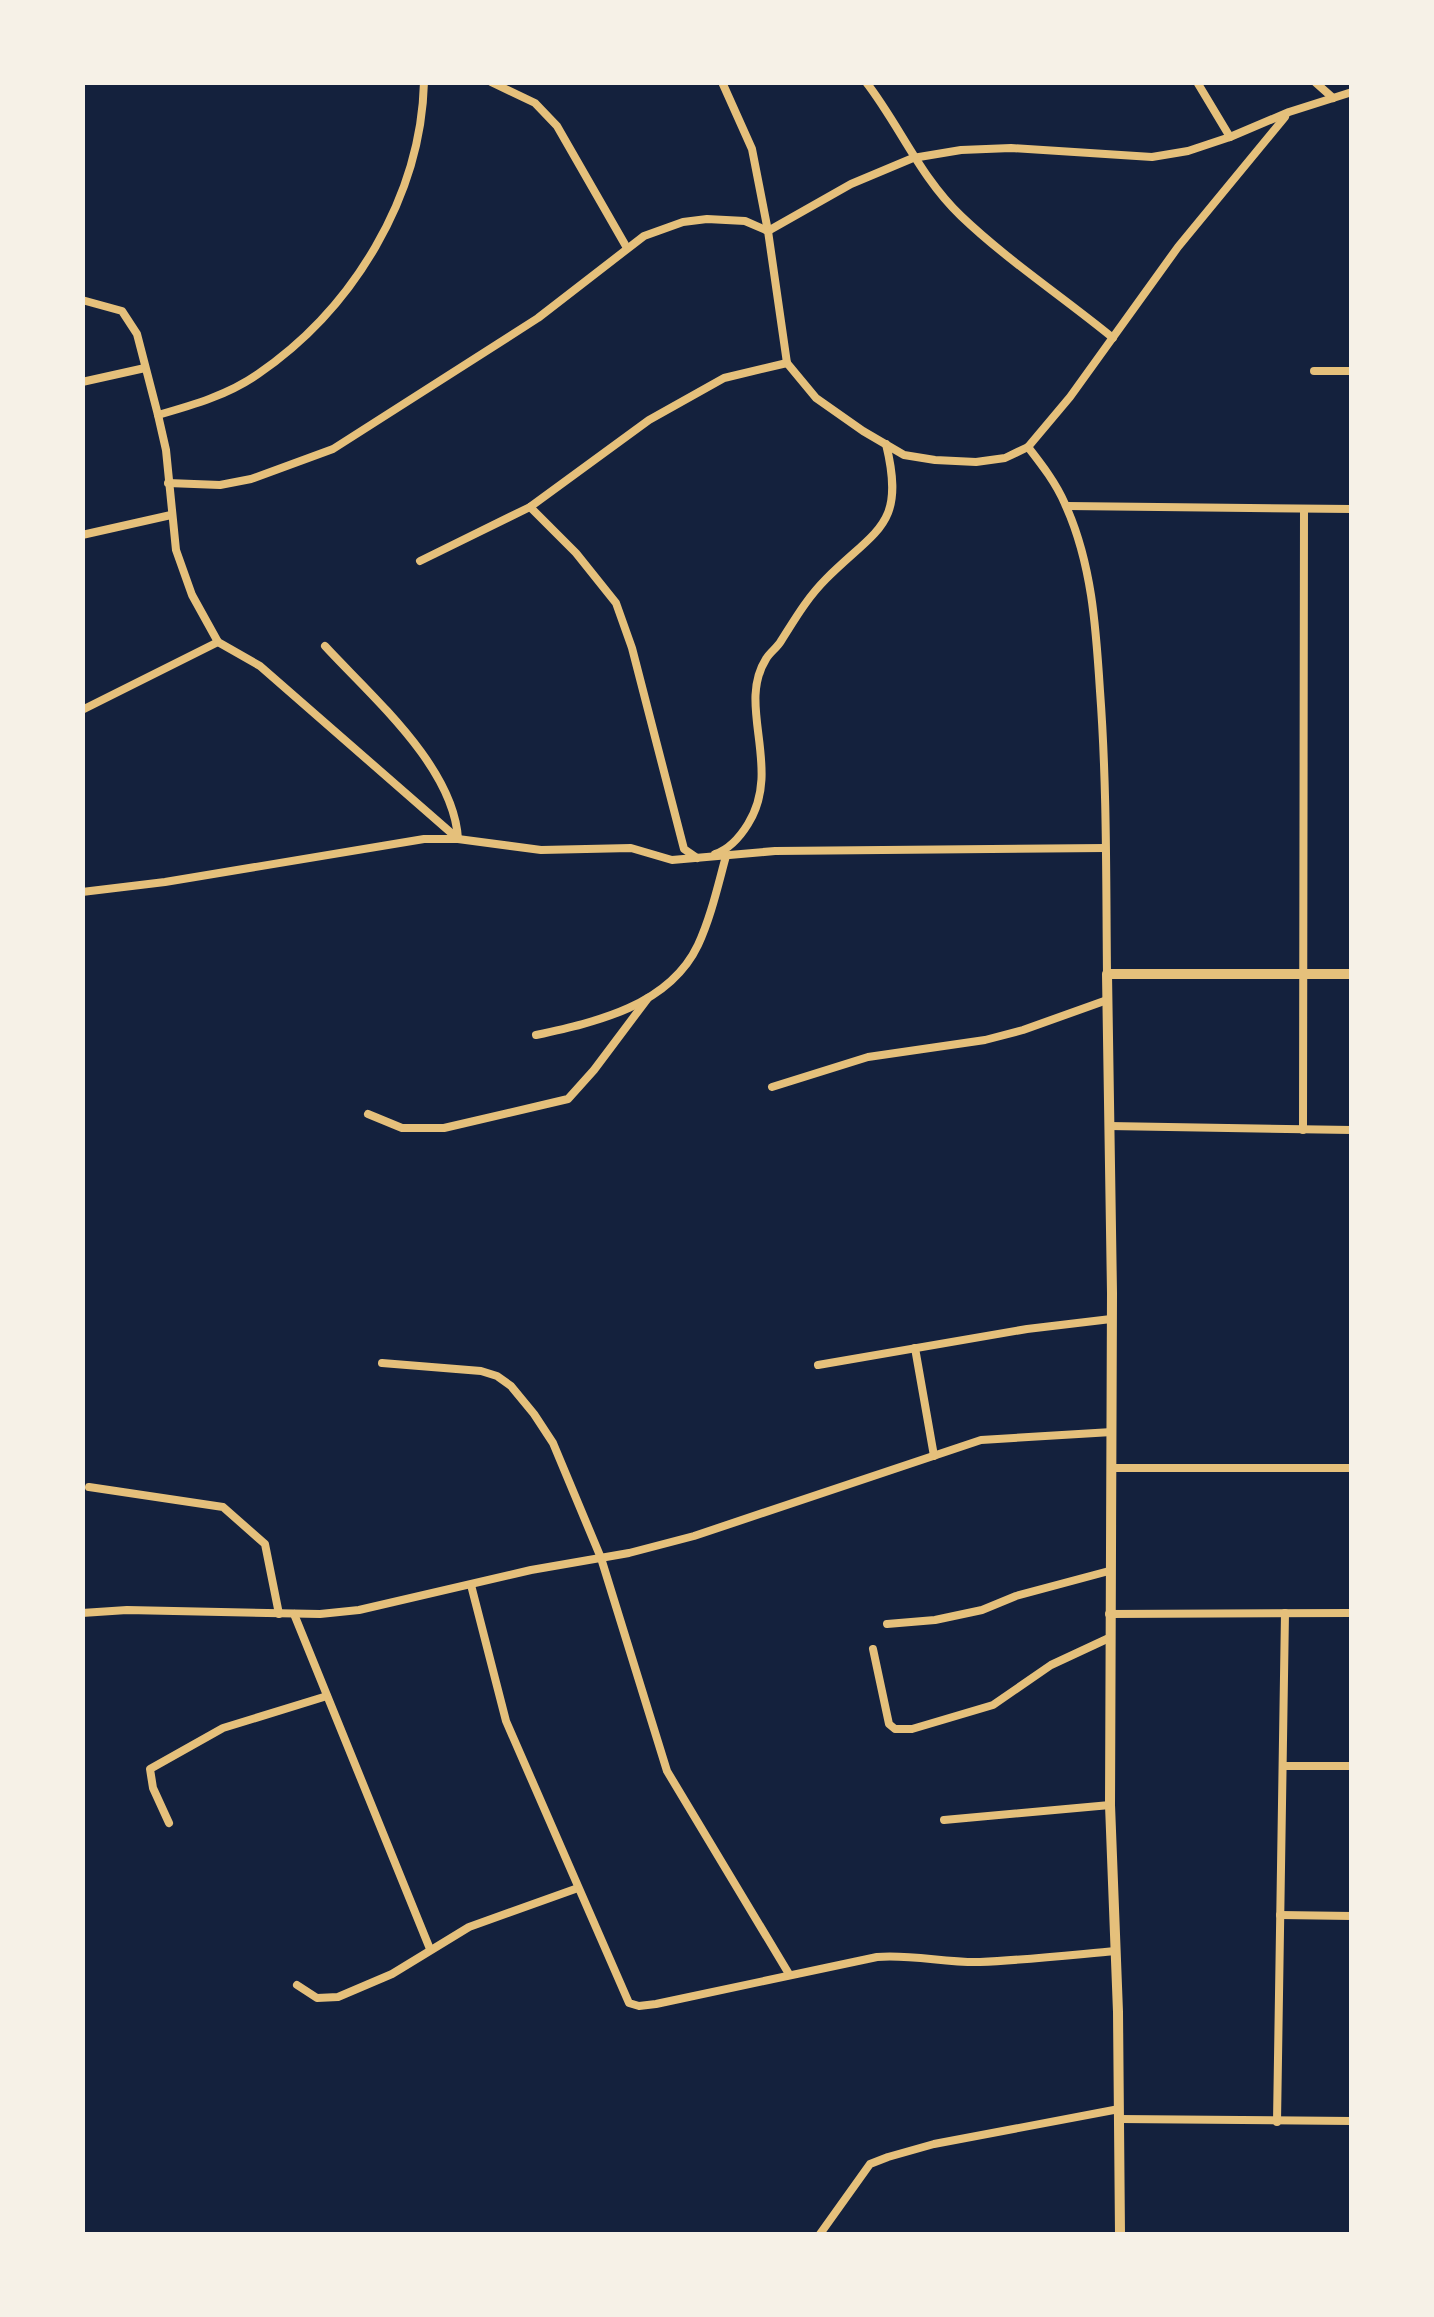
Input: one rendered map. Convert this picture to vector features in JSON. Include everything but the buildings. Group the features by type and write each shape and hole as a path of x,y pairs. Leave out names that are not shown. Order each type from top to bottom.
{"street":[{"path":"158,415 214,399 258,374 303,338 334,305 393,218 423,122 424,82"},
{"path":"491,82 535,104 557,126 627,248"},
{"path":"722,82 752,149 787,363 816,398 886,444 904,454 935,460 976,462 1005,458 1028,447 1070,397 1226,186 1289,112"},
{"path":"866,82 882,102 912,158 960,215 1113,338"},
{"path":"1197,82 1230,137"},
{"path":"1316,82 1332,98"},
{"path":"768,231 850,184 912,158 961,150 1011,148 1152,157 1230,137 1289,112 1352,92"},
{"path":"168,483 220,485 251,480 333,449 538,318 644,236 683,222 744,220 768,231"},
{"path":"82,300 122,311 137,334 166,450 176,550 192,595 218,642 260,666 458,839"},
{"path":"420,562 530,508 649,420 724,378 787,363"},
{"path":"82,382 145,368"},
{"path":"1314,372 1352,371"},
{"path":"695,858 721,853 740,838 752,818 764,785 756,710 758,679 766,659 799,608 883,526 892,504 893,474 886,444"},
{"path":"1028,447 1057,486 1084,559 1097,639 1105,757 1112,1432 1110,1805 1120,2234"},
{"path":"1067,506 1352,509"},
{"path":"530,508 576,553 616,603 632,648 684,849 695,858"},
{"path":"1303,1130 1304,509"},
{"path":"82,536 171,515"},
{"path":"82,710 218,642"},
{"path":"326,646 394,722 444,787 457,819 458,839"},
{"path":"82,892 424,839 458,839 542,850 632,848 672,860 775,851 1105,848"},
{"path":"536,1036 603,1020 648,998 678,975 698,946 726,856"},
{"path":"1106,974 1352,974"},
{"path":"368,1114 402,1128 444,1128 568,1098 648,998"},
{"path":"772,1087 868,1057 985,1040 1107,1000"},
{"path":"1109,1126 1352,1130"},
{"path":"818,1365 1111,1318"},
{"path":"915,1348 934,1456"},
{"path":"382,1363 481,1371 498,1376 511,1386 553,1443 601,1558 667,1771 788,1974"},
{"path":"82,1613 126,1610 294,1614 359,1610 694,1536 980,1440 1112,1432"},
{"path":"1111,1468 1352,1468"},
{"path":"89,1486 224,1507 264,1544 279,1614"},
{"path":"888,1624 936,1620 982,1610 1016,1596 1109,1571"},
{"path":"470,1584 506,1721 629,2003 656,2004 895,1955 930,1961 979,1962 1116,1951"},
{"path":"1278,2122 1285,1613"},
{"path":"1109,1614 1352,1613"},
{"path":"294,1614 430,1949"},
{"path":"873,1649 890,1724 895,1729 912,1730 993,1704 1051,1665 1109,1638"},
{"path":"169,1823 150,1769 223,1728 328,1696"},
{"path":"1283,1766 1352,1766"},
{"path":"944,1820 1110,1805"},
{"path":"298,1985 317,1998 338,1997 392,1974 469,1927 578,1888"},
{"path":"1280,1915 1352,1916"},
{"path":"820,2234 870,2164 934,2144 1119,2114 1278,2122 1352,2121"}]}
